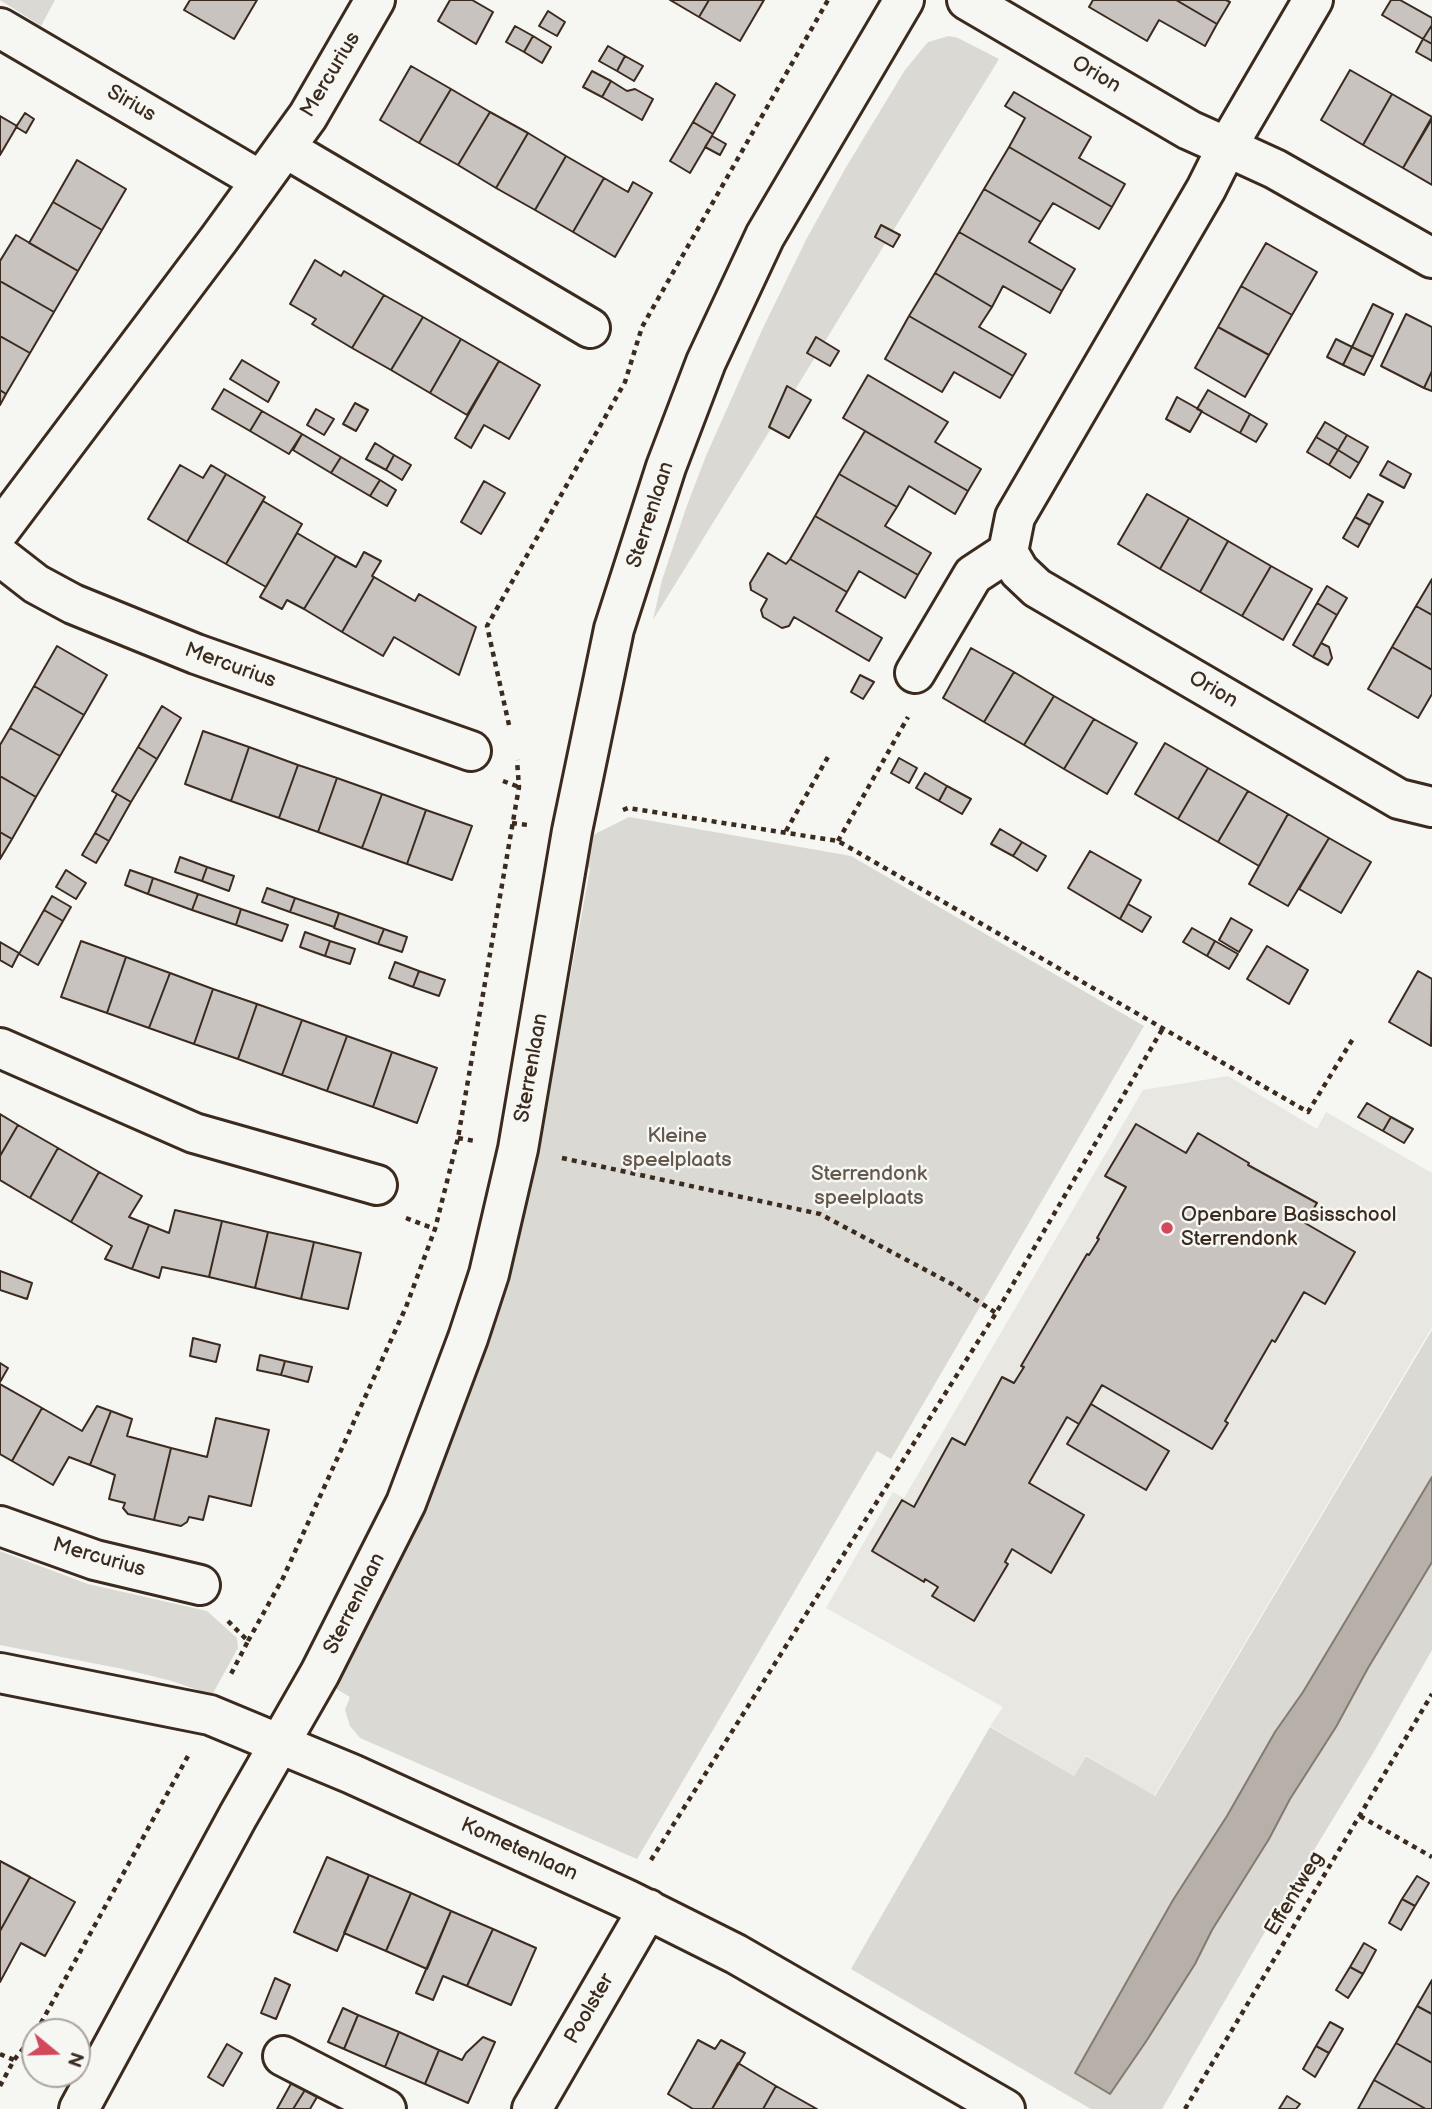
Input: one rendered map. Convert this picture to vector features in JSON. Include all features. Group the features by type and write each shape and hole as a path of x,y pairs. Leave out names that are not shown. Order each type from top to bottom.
{"street":[{"name":"Mercurius","path":"0,530 308,116 375,0"},
{"name":"Sterrenlaan","path":"79,2109 320,1673 406,1503 489,1274 518,1149 572,831 614,629 666,467 706,362 765,236 904,0"},
{"name":"Orion","path":"967,0 1189,130 1275,169 1432,258"},
{"path":"915,673 973,575 1008,552 1015,517 1206,190 1227,147 1313,0"},
{"name":"Sirius","path":"0,28 261,181"},
{"path":"285,148 590,328"},
{"name":"Orion","path":"1008,552 1018,571 1037,588 1399,799 1432,807"},
{"name":"Mercurius","path":"0,556 36,583 74,604 196,654 471,751"},
{"path":"0,1048 194,1133 377,1185"},
{"name":"Mercurius","path":"0,1526 95,1560 200,1585"},
{"name":"Kometenlaan","path":"0,1673 210,1715 352,1774 637,1904 736,1954 1005,2109"},
{"name":"Poolster","path":"533,2109 637,1904"},
{"path":"283,2056 386,2109"}],"path":[{"path":"510,728 487,626 625,382 642,327 828,0"},
{"path":"838,841 917,701 915,673"},
{"path":"44,2018 283,1578 405,1307 435,1229 458,1138 519,787 515,754"},
{"path":"786,831 829,755"},
{"path":"512,822 572,831 628,808 838,841 1308,1112 1353,1037"},
{"path":"637,1904 996,1313 1163,1028"},
{"path":"458,1138 820,1214 952,1284 996,1313"},
{"path":"200,1585 208,1602 248,1641"},
{"name":"Effentweg","path":"1185,2109 1432,1694"},
{"path":"1360,1816 1432,1857"},
{"path":"0,2087 21,2051"},
{"path":"0,2054 14,2060"}],"shaded area":[{"path":"1228,1076 1317,1129 1326,1112 1432,1173 1432,1327 1154,1796 1086,1755 1074,1776 990,1726 1003,1707 826,1608 893,1492 904,1498 1143,1090"},
{"path":"1432,1477 1432,1562 1336,1727 1212,1930 1195,1964 1110,2094 1075,2073 1173,1900 1227,1816 1275,1732 1303,1692"}],"green space":[{"path":"0,0 55,0 41,26"},
{"path":"949,36 999,59 653,620 662,580 706,456 762,330 807,238 905,70 928,42"},
{"path":"629,817 851,856 1144,1026 891,1459 877,1451 637,1859 360,1738 350,1726 345,1710 350,1697 335,1688 391,1579 443,1464 481,1366 514,1257 541,1136 590,869 578,857 583,840"},
{"path":"1432,1330 1432,1477 1303,1692 1275,1732 1227,1816 1173,1900 1075,2073 1110,2093 1195,1964 1212,1930 1336,1727 1432,1562 1432,1650 1162,2109 1091,2109 851,1969 990,1727 1074,1776 1086,1756 1155,1796"},
{"path":"0,1551 88,1584 207,1611 237,1638 238,1648 212,1695 172,1681 123,1669 0,1645"}],"building":[{"path":"190,0 257,0 234,39 184,10"},
{"path":"450,0 472,0 493,12 476,44 438,21"},
{"path":"670,0 709,0 699,17"},
{"path":"709,0 764,0 740,41 699,17"},
{"path":"1093,0 1176,0 1217,24 1205,46 1159,20 1147,41 1089,7"},
{"path":"1176,0 1226,0 1230,2 1217,24"},
{"path":"1391,0 1400,0 1432,18 1432,25 1423,39 1382,15"},
{"path":"548,11 565,22 557,36 539,26"},
{"path":"1432,25 1432,44 1423,39"},
{"path":"515,26 533,36 524,52 506,42"},
{"path":"533,36 551,47 542,63 524,52"},
{"path":"1423,39 1432,44 1432,61 1416,52"},
{"path":"608,46 625,56 617,71 599,61"},
{"path":"625,56 643,66 634,81 617,71"},
{"path":"411,66 451,89 419,143 380,120"},
{"path":"1350,70 1392,94 1363,145 1321,120"},
{"path":"592,71 611,81 602,97 583,87"},
{"path":"611,81 627,91 635,89 653,99 642,120 602,97"},
{"path":"716,83 735,95 713,134 693,122"},
{"path":"451,89 490,112 458,165 419,143"},
{"path":"1014,92 1091,137 1079,158 1125,184 1112,207 1009,147 1025,118 1005,106"},
{"path":"1392,94 1432,117 1403,168 1363,145"},
{"path":"490,112 528,133 496,188 458,165"},
{"path":"25,113 34,119 26,133 16,127"},
{"path":"0,116 17,126 0,155"},
{"path":"1432,119 1432,185 1403,168"},
{"path":"693,122 713,134 690,173 670,161"},
{"path":"528,133 566,156 535,210 496,188"},
{"path":"712,136 726,144 720,155 705,147"},
{"path":"1009,147 1112,207 1099,229 1053,203 1041,222 984,189"},
{"path":"566,156 604,178 573,232 535,210"},
{"path":"77,160 126,189 102,230 53,202"},
{"path":"604,178 628,192 633,182 652,193 615,257 573,232"},
{"path":"984,189 1041,222 1029,242 1075,269 1062,291 959,232"},
{"path":"53,202 102,230 78,271 29,243"},
{"path":"881,225 900,235 893,247 875,237"},
{"path":"959,232 1062,291 1050,313 1003,286 992,307 935,273"},
{"path":"16,235 78,271 54,312 0,281 0,261"},
{"path":"1266,243 1317,272 1292,315 1241,286"},
{"path":"315,260 341,276 344,271 384,295 352,348 312,324 316,319 290,304"},
{"path":"935,273 992,307 979,327 1026,354 1013,376 909,316"},
{"path":"0,281 54,312 30,353 0,336"},
{"path":"1241,286 1292,315 1269,355 1218,327"},
{"path":"384,295 423,317 391,370 352,348"},
{"path":"1373,304 1393,314 1373,357 1352,347"},
{"path":"1406,314 1432,327 1432,371 1424,388 1381,366"},
{"path":"909,316 1013,376 1000,398 954,372 942,392 885,359"},
{"path":"423,317 461,339 430,393 391,370"},
{"path":"1218,327 1269,355 1245,397 1195,368"},
{"path":"0,336 30,353 6,394 0,390"},
{"path":"816,337 839,351 830,366 807,353"},
{"path":"461,339 499,361 467,415 430,393"},
{"path":"1336,339 1352,347 1343,365 1327,357"},
{"path":"1352,347 1373,357 1364,375 1343,365"},
{"path":"242,360 279,382 268,402 230,379"},
{"path":"499,361 540,385 509,439 484,425 471,448 455,438"},
{"path":"1432,371 1432,391 1424,388"},
{"path":"868,375 948,422 935,442 981,469 968,491 843,418"},
{"path":"787,386 811,400 789,438 769,427"},
{"path":"224,389 262,411 250,431 212,409"},
{"path":"0,390 6,394 0,405"},
{"path":"1208,390 1250,414 1240,433 1197,409"},
{"path":"1177,397 1202,411 1190,432 1166,419"},
{"path":"355,403 368,410 356,431 343,424"},
{"path":"316,409 334,419 324,435 307,425"},
{"path":"262,411 302,434 289,454 250,431"},
{"path":"1250,414 1267,424 1256,442 1240,433"},
{"path":"1325,422 1347,435 1338,450 1316,437"},
{"path":"865,431 968,491 955,514 909,486 897,507 839,474"},
{"path":"302,434 341,457 331,473 293,450"},
{"path":"1347,435 1368,447 1359,463 1338,450"},
{"path":"1316,437 1338,450 1329,465 1307,452"},
{"path":"375,443 394,455 386,470 366,459"},
{"path":"1338,450 1359,463 1350,478 1329,465"},
{"path":"394,455 411,465 402,480 386,470"},
{"path":"341,457 380,480 370,496 331,473"},
{"path":"1388,461 1411,474 1404,488 1380,475"},
{"path":"180,465 203,478 211,465 226,474 187,542 148,519"},
{"path":"226,474 265,497 226,564 187,542"},
{"path":"839,474 897,507 885,526 931,553 918,575 815,516"},
{"path":"380,480 396,490 387,506 370,496"},
{"path":"484,481 505,493 481,534 461,522"},
{"path":"1147,494 1189,518 1160,569 1118,544"},
{"path":"1368,494 1383,502 1370,525 1355,517"},
{"path":"263,501 302,524 266,587 226,564"},
{"path":"815,516 918,575 905,598 859,571 847,592 790,559"},
{"path":"1355,517 1370,525 1358,547 1343,538"},
{"path":"1189,518 1228,541 1200,592 1160,569"},
{"path":"297,533 336,556 304,609 287,600 282,609 260,597"},
{"path":"1228,541 1271,566 1242,616 1200,592"},
{"path":"364,552 381,561 342,632 304,609 336,556 356,567"},
{"path":"768,553 786,564 790,559 847,592 836,611 882,638 869,661 794,617 789,626 782,628 763,617 761,610 767,599 751,590 750,583"},
{"path":"1271,566 1312,589 1283,640 1242,616"},
{"path":"374,577 415,601 419,594 476,627 459,675 394,637 383,656 342,632"},
{"path":"1432,579 1432,615 1416,606"},
{"path":"1327,586 1347,598 1337,615 1317,603"},
{"path":"1317,603 1337,615 1313,657 1293,645"},
{"path":"1416,606 1432,615 1432,670 1392,647"},
{"path":"1321,643 1329,647 1332,658 1328,665 1313,657"},
{"path":"57,646 107,675 84,715 34,686"},
{"path":"1392,647 1432,670 1432,694 1418,718 1368,689"},
{"path":"971,648 1014,672 984,722 943,698"},
{"path":"1014,672 1054,696 1024,745 984,722"},
{"path":"860,675 874,682 863,699 851,692"},
{"path":"34,686 84,715 60,756 10,728"},
{"path":"1054,696 1094,719 1064,769 1024,745"},
{"path":"162,706 181,718 157,759 138,747"},
{"path":"1094,719 1137,743 1107,794 1064,769"},
{"path":"10,728 60,756 36,797 0,776 0,745"},
{"path":"203,731 249,747 231,801 185,784"},
{"path":"1165,743 1208,768 1178,819 1135,794"},
{"path":"138,747 157,759 131,802 112,791"},
{"path":"249,747 298,765 279,818 231,801"},
{"path":"899,758 917,768 909,783 891,773"},
{"path":"298,765 337,778 318,832 279,818"},
{"path":"1208,768 1248,791 1218,842 1178,819"},
{"path":"925,773 947,786 939,801 916,788"},
{"path":"0,776 36,797 12,839 0,832"},
{"path":"337,778 382,794 362,848 318,832"},
{"path":"947,786 971,799 962,814 939,801"},
{"path":"1248,791 1288,814 1259,866 1218,842"},
{"path":"117,794 131,802 109,841 95,833"},
{"path":"382,794 426,810 407,864 362,848"},
{"path":"426,810 472,826 452,880 407,864"},
{"path":"1288,814 1329,838 1288,906 1249,884"},
{"path":"1000,829 1022,842 1013,856 991,844"},
{"path":"0,832 12,839 0,859"},
{"path":"95,833 109,841 96,863 82,855"},
{"path":"1329,838 1371,862 1341,913 1299,889"},
{"path":"1022,842 1046,856 1037,871 1013,856"},
{"path":"1090,851 1141,880 1120,919 1068,888"},
{"path":"180,857 207,867 202,881 175,872"},
{"path":"207,867 234,876 229,891 202,881"},
{"path":"66,870 86,883 76,899 56,887"},
{"path":"130,870 153,878 148,894 125,885"},
{"path":"153,878 198,894 192,910 148,894"},
{"path":"267,888 295,898 290,912 262,902"},
{"path":"198,894 241,909 236,925 192,910"},
{"path":"52,896 71,907 63,921 44,910"},
{"path":"295,898 339,913 334,927 290,912"},
{"path":"1128,904 1151,917 1142,932 1120,919"},
{"path":"241,909 288,925 282,941 236,925"},
{"path":"44,910 63,921 38,965 19,954"},
{"path":"339,913 384,929 378,944 334,928"},
{"path":"1231,918 1252,930 1239,952 1219,940"},
{"path":"1192,928 1215,941 1207,956 1183,942"},
{"path":"384,929 407,937 402,952 378,944"},
{"path":"305,932 330,941 325,956 300,947"},
{"path":"81,941 126,957 107,1013 61,997"},
{"path":"330,941 355,949 350,964 325,956"},
{"path":"1215,941 1238,954 1229,969 1207,956"},
{"path":"0,942 19,953 12,967 0,960"},
{"path":"1267,946 1308,970 1289,1004 1247,979"},
{"path":"126,957 170,973 149,1028 107,1013"},
{"path":"395,962 419,971 413,987 389,978"},
{"path":"419,971 445,980 439,996 413,987"},
{"path":"1418,971 1432,979 1431,1046 1389,1022"},
{"path":"170,973 213,989 194,1044 149,1028"},
{"path":"213,989 257,1004 238,1059 194,1044"},
{"path":"257,1004 302,1020 282,1075 238,1059"},
{"path":"302,1020 347,1036 327,1091 282,1075"},
{"path":"347,1036 392,1052 373,1107 327,1091"},
{"path":"392,1052 437,1068 417,1123 373,1107"},
{"path":"1367,1103 1391,1117 1383,1131 1358,1117"},
{"path":"0,1114 18,1125 0,1156"},
{"path":"1391,1117 1413,1129 1404,1143 1383,1131"},
{"path":"1136,1124 1186,1153 1198,1133 1249,1163 1248,1165 1317,1203 1305,1223 1355,1252 1325,1304 1304,1292 1275,1342 1272,1340 1225,1421 1228,1423 1212,1449 1102,1385 1079,1424 1067,1417 1029,1483 1084,1515 1051,1573 1012,1549 1005,1562 1008,1564 974,1621 932,1596 938,1587 925,1579 924,1582 872,1551 902,1500 914,1507 952,1438 965,1445 1002,1377 1014,1383 1024,1367 1021,1366 1087,1254 1089,1255 1099,1239 1097,1238 1126,1187 1105,1176"},
{"path":"18,1125 58,1148 30,1198 0,1180 0,1156"},
{"path":"58,1148 99,1172 71,1222 30,1198"},
{"path":"99,1172 142,1196 129,1217 149,1225 132,1269 105,1259 112,1246 71,1222"},
{"path":"175,1210 222,1221 209,1277 162,1267 159,1278 132,1269 149,1225 169,1233"},
{"path":"222,1221 268,1232 255,1288 209,1277"},
{"path":"268,1232 314,1242 301,1299 255,1288"},
{"path":"314,1242 361,1253 348,1309 301,1299"},
{"path":"0,1271 32,1283 27,1299 0,1290"},
{"path":"193,1338 220,1345 216,1362 190,1356"},
{"path":"260,1355 285,1361 281,1375 257,1370"},
{"path":"285,1361 312,1367 308,1382 281,1375"},
{"path":"0,1363 8,1368 0,1382"},
{"path":"0,1384 42,1408 12,1461 0,1454"},
{"path":"1091,1404 1169,1451 1146,1490 1067,1444"},
{"path":"97,1406 111,1411 90,1465 69,1457 53,1485 12,1461 42,1408 82,1431"},
{"path":"111,1411 132,1419 127,1436 171,1448 154,1520 128,1514 123,1508 125,1503 109,1499 115,1475 90,1465"},
{"path":"216,1418 269,1430 251,1506 209,1496 203,1520 189,1517 181,1526 154,1520 171,1448 207,1457"},
{"path":"327,1857 369,1875 337,1951 294,1932"},
{"path":"0,1861 30,1877 0,1931"},
{"path":"369,1875 411,1893 386,1951 344,1933"},
{"path":"1417,1876 1429,1883 1415,1906 1402,1899"},
{"path":"30,1877 75,1902 45,1956 21,1943 0,1982 0,1931"},
{"path":"411,1893 451,1911 427,1969 386,1951"},
{"path":"1402,1899 1415,1906 1401,1930 1389,1923"},
{"path":"451,1911 493,1929 467,1986 443,1976 433,2000 416,1993"},
{"path":"493,1929 536,1948 511,2005 467,1986"},
{"path":"1364,1943 1376,1950 1363,1974 1350,1967"},
{"path":"1350,1967 1363,1974 1348,1998 1336,1990"},
{"path":"275,1978 290,1985 276,2019 261,2013"},
{"path":"1432,1980 1432,2014 1417,2006"},
{"path":"1417,2006 1432,2014 1432,2063 1396,2043"},
{"path":"343,2008 358,2015 344,2049 328,2042"},
{"path":"358,2015 399,2032 385,2067 344,2049"},
{"path":"1330,2022 1343,2029 1329,2053 1316,2046"},
{"path":"399,2032 439,2050 425,2084 385,2067"},
{"path":"483,2037 495,2042 468,2103 425,2084 439,2050 462,2060"},
{"path":"698,2040 715,2049 721,2040 745,2053 712,2109 693,2109 668,2094"},
{"path":"1396,2043 1432,2063 1432,2109 1426,2109 1374,2080"},
{"path":"227,2044 242,2053 223,2086 208,2077"},
{"path":"1316,2046 1329,2053 1315,2077 1303,2069"},
{"path":"738,2063 776,2086 763,2109 712,2109"},
{"path":"1374,2080 1426,2109 1358,2109"},
{"path":"292,2082 305,2090 293,2109 277,2109"},
{"path":"776,2086 817,2109 763,2109"},
{"path":"305,2090 317,2097 310,2109 293,2109"},
{"path":"1287,2096 1300,2104 1296,2109 1279,2109"}],"place":[{"name":"Openbare Basisschool Sterrendonk","path":"1167,1228"}],"park label":[{"name":"Kleine speelplaats","path":"677,1149"},
{"name":"Sterrendonk speelplaats","path":"869,1187"}]}
